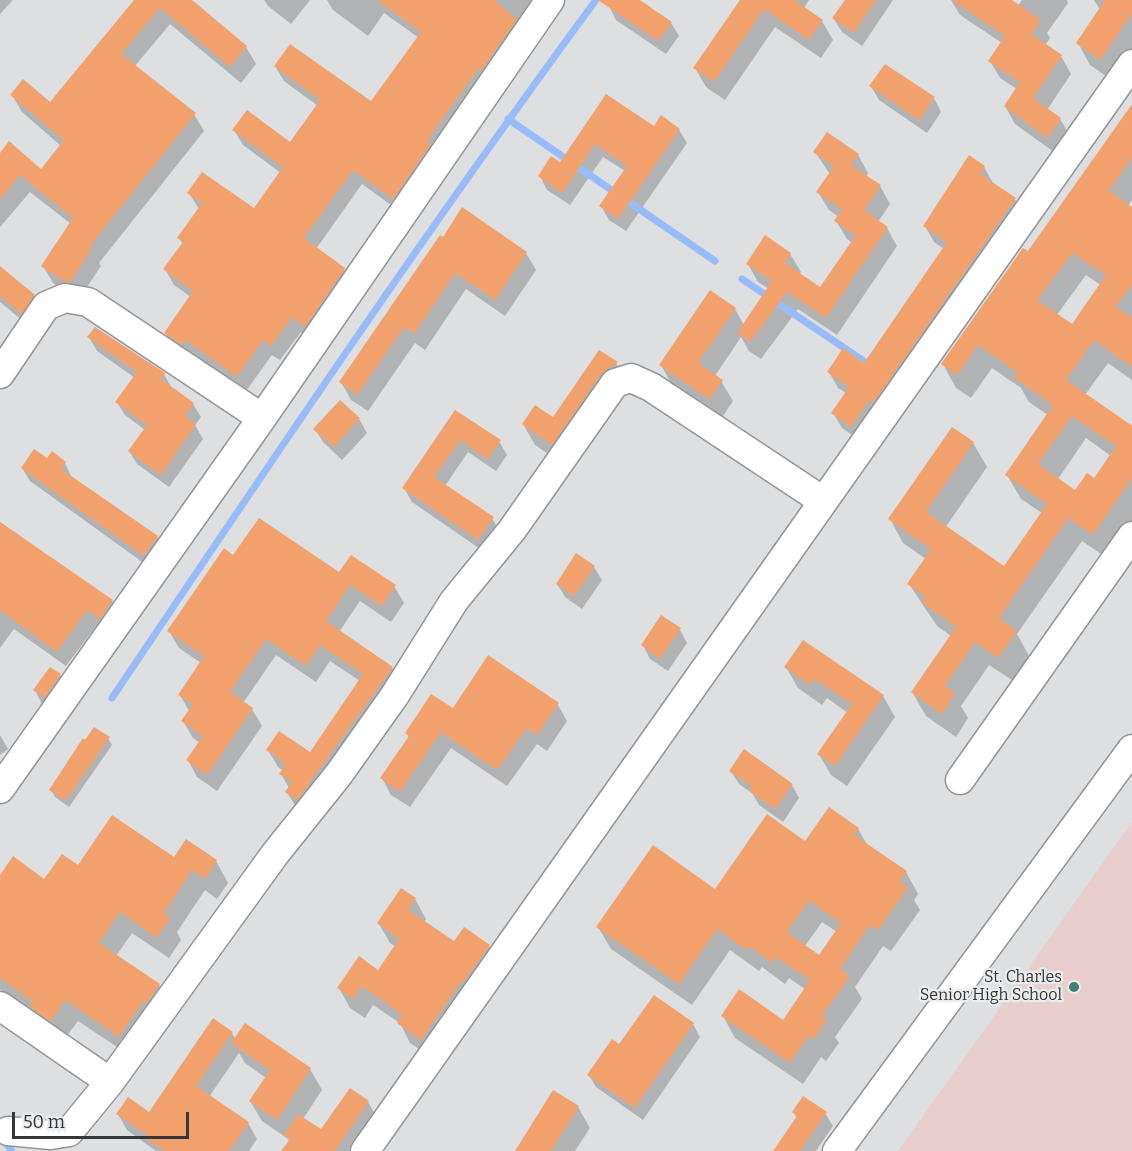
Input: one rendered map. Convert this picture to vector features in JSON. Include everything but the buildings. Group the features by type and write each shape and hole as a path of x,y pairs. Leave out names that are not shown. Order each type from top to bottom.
{"street":[{"path":"0,789 262,418 550,0"},
{"path":"365,1151 823,501 1127,81"},
{"path":"0,374 46,306 65,298 88,302 262,418"},
{"path":"10,1134 51,1135 69,1132 85,1116 275,854 339,774 395,695 454,602 512,530 615,383 631,378 651,387 823,501"},
{"path":"960,780 1132,536"},
{"path":"837,1151 1132,749"},
{"path":"0,1006 110,1082"}],"shaded area":[{"name":"St. Charles Senior High School","path":"1132,822 1132,1151 898,1151"}],"waterway":[{"path":"112,698 411,259 596,0"},
{"path":"508,119 715,261"},
{"path":"742,279 871,366"},
{"path":"2,1139 12,1151"}],"place":[{"name":"St. Charles Senior High School","path":"1074,987"}]}
